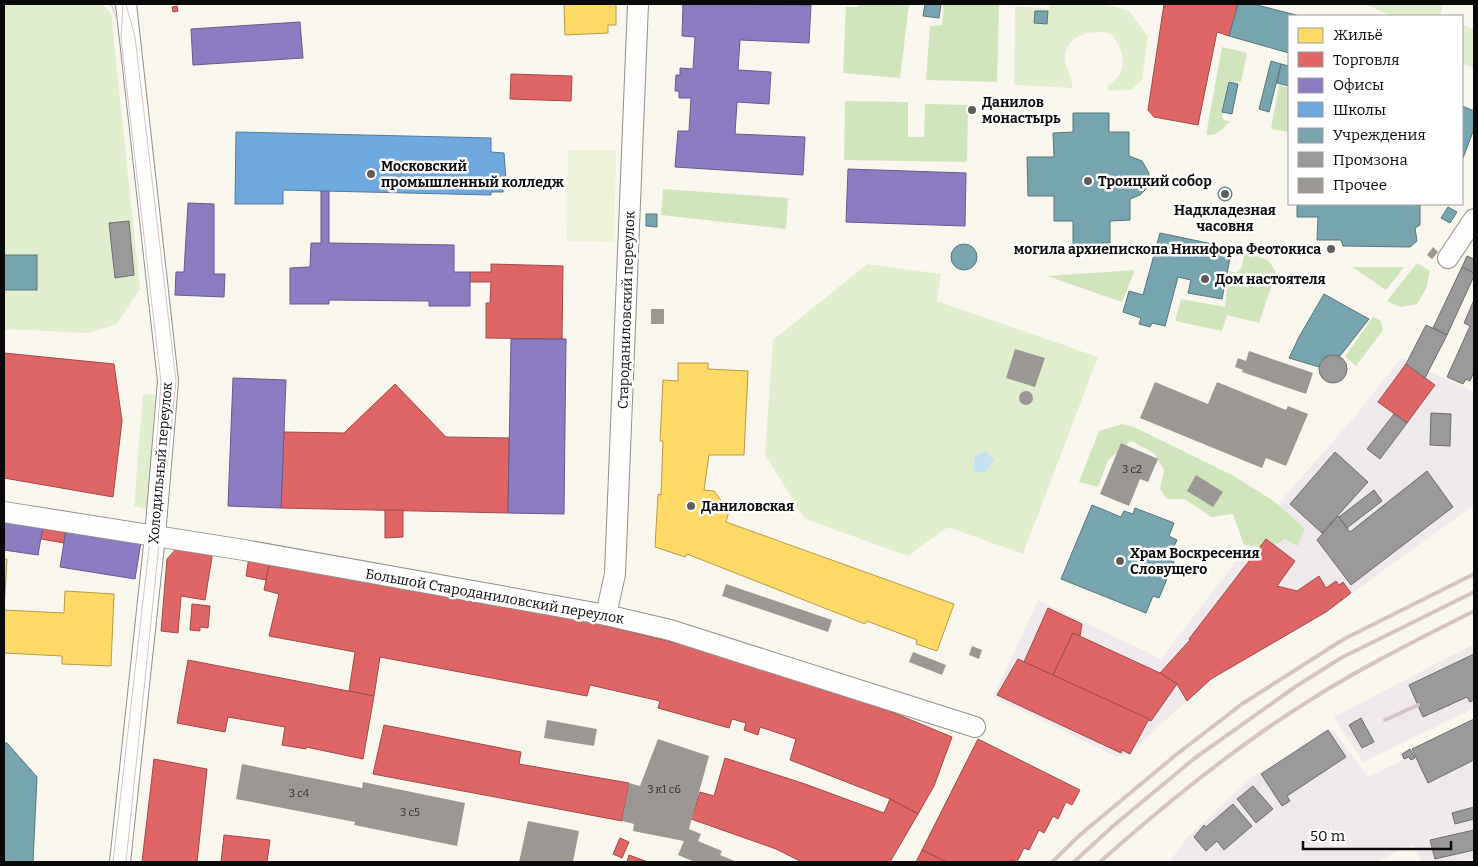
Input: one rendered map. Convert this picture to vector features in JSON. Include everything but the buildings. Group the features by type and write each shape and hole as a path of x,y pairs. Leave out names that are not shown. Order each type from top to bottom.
{"street":[{"name":"Холодильный переулок","path":"120,862 155,536 168,381 126,4"},
{"name":"Староданиловский переулок","path":"606,615 615,574 638,4"},
{"path":"1448,258 1474,218"},
{"name":"Большой Староданиловский переулок","path":"4,512 244,550 606,615 670,630 975,727"}],"shaded area":[{"path":"1401,358 1474,392 1474,505 1326,612 1211,679 1128,754 1117,757 993,697 1038,600 1161,659 1287,494 1356,415"},
{"path":"1474,644 1474,708 1363,762 1334,717"},
{"path":"1474,726 1474,859 1463,862 1421,862 1413,844 1376,862 1169,862 1188,837 1252,777 1327,729 1333,730 1368,777"}],"green space":[{"path":"4,4 102,4 111,13 140,289 116,325 87,333 4,329"},
{"path":"858,4 909,4 900,78 843,73 846,7 858,7"},
{"path":"944,4 999,4 997,82 926,80 930,26 942,25"},
{"path":"1050,4 1101,4 1128,10 1148,36 1142,80 1131,90 1108,91 1108,85 1120,74 1123,60 1122,53 1115,39 1110,33 1101,32 1078,37 1068,47 1066,65 1072,88 1014,85 1015,6 1049,9"},
{"path":"1366,4 1443,4 1441,15 1389,15"},
{"path":"1463,24 1474,30 1474,68 1463,64"},
{"path":"1222,47 1247,53 1241,82 1229,81 1222,117 1224,120 1230,121 1217,133 1206,135"},
{"path":"1279,85 1288,88 1288,132 1271,129"},
{"path":"845,101 908,102 908,137 924,137 925,104 968,105 967,162 844,160"},
{"path":"568,150 616,150 614,242 567,241"},
{"path":"663,189 788,198 786,229 661,215"},
{"path":"1244,252 1268,260 1276,272 1259,323 1227,315 1222,331 1175,321 1181,299 1225,307 1229,271 1236,273 1242,267"},
{"path":"1417,263 1430,271 1426,289 1417,304 1401,307 1387,301"},
{"path":"867,264 941,274 937,301 1098,357 1023,554 948,527 908,556 805,519 765,455 773,340"},
{"path":"1352,267 1404,267 1386,290"},
{"path":"1135,270 1122,302 1047,276"},
{"path":"1373,317 1381,321 1383,330 1356,366 1345,357"},
{"path":"143,394 155,395 148,509 134,506"},
{"path":"1122,424 1134,427 1234,476 1275,502 1305,529 1297,546 1285,539 1271,547 1244,545 1233,514 1211,517 1185,499 1167,499 1160,489 1164,470 1154,453 1131,441 1108,460 1098,487 1079,482 1099,431"}],"water":[{"path":"986,451 994,460 986,472 973,472 975,456"}],"tram line":[{"path":"111,4 118,22"},
{"path":"113,862 150,540 161,382 121,39 123,4"},
{"path":"126,4 135,37 176,381 126,862"}],"railway":[{"path":"1052,862 1081,834 1177,754 1242,704 1344,639 1474,574"},
{"path":"1074,862 1113,826 1195,758 1295,687 1341,658 1474,592"},
{"path":"1100,862 1199,779 1250,740 1324,691 1474,611"},
{"path":"1385,720 1418,705"}],"place":[{"name":"Данилов монастырь","path":"972,110"},
{"name":"Московский промышленный колледж","path":"371,174"},
{"name":"Троицкий собор","path":"1088,181"},
{"name":"Надкладезная часовня","path":"1225,194"},
{"name":"могила архиепископа Никифора Феотокиса","path":"1331,249"},
{"name":"Дом настоятеля","path":"1205,279"},
{"name":"Даниловская","path":"691,506"},
{"name":"Храм Воскресения Словущего","path":"1120,561"}]}
